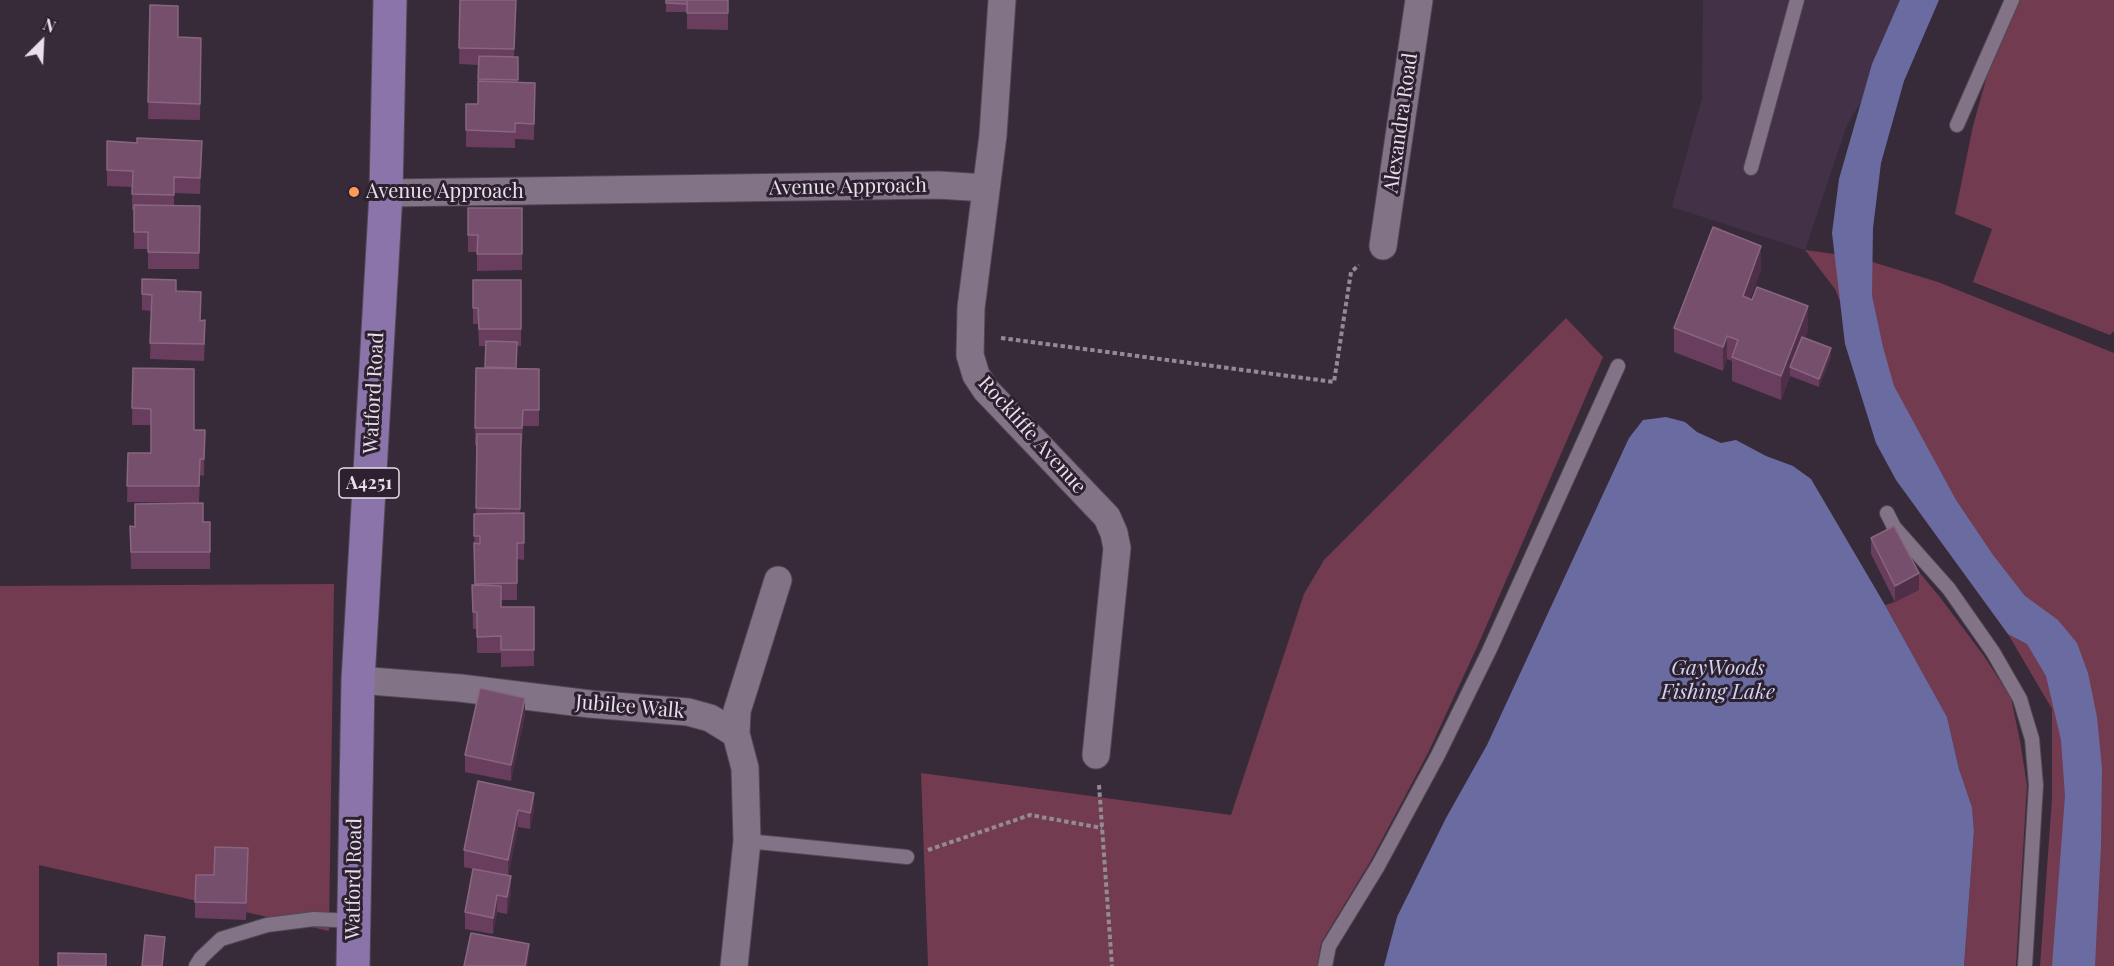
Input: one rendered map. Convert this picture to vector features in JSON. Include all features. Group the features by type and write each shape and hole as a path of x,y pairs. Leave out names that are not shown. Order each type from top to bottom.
{"main road":[{"name":"Watford Road","path":"352,966 358,680 386,193 390,0"}],"street":[{"name":"Rockliffe Avenue","path":"1002,0 993,135 971,308 970,355 976,375 986,390 1107,517 1114,533 1117,548 1096,755"},
{"name":"Alexandra Road","path":"1383,246 1419,0"},
{"name":"Avenue Approach","path":"386,193 938,185 986,188"},
{"path":"734,966 747,841 745,768 736,734 737,711 778,580"},
{"name":"Jubilee Walk","path":"358,680 460,688 590,704 688,712 710,718 736,734"}],"lane":[{"path":"1751,168 1797,0"},
{"path":"1957,125 2012,0"},
{"path":"1325,966 1329,946 1383,856 1438,755 1484,662 1618,366"},
{"path":"1887,513 1894,526 1949,589 1994,652 2020,699 2032,739 2036,785 2025,966"},
{"path":"747,841 907,858"},
{"path":"196,966 221,939 267,925 314,919 354,921"}],"path":[{"path":"970,334 1334,382 1351,272 1383,246"},
{"path":"1096,755 1112,966"},
{"path":"907,858 1030,815 1102,828"}],"shaded area":[{"path":"1703,0 1921,0 1847,125 1805,250 1672,207 1702,98"},
{"path":"2008,0 2114,0 2114,331 2110,335 1973,282 1992,229 1955,214 1973,126"},
{"path":"1805,250 1856,257 1938,282 2114,353 2114,966 2040,966 2052,798 2052,709 2008,634 1917,509 1904,453 1835,289"},
{"path":"1566,318 1603,357 1478,645 1428,753 1370,862 1321,943 1317,966 928,966 921,773 1231,815 1304,594 1324,560"},
{"path":"1894,542 1939,596 1984,656 2011,698 2027,785 2016,966 1964,966 1974,831 1972,807 1959,769 1947,717 1885,605 1919,589"},
{"path":"334,584 329,931 39,865 39,966 0,966 0,586"}],"water":[{"path":"1900,0 1939,0 1904,81 1881,163 1873,228 1872,296 1894,386 1956,500 1993,555 2025,596 2058,620 2077,643 2088,673 2097,717 2102,768 2095,966 2052,966 2065,796 2061,740 2046,676 2027,644 2008,634 1896,480 1876,443 1845,344 1832,233 1839,179 1872,64"},
{"name":"GayWoods Fishing Lake","path":"1666,417 1685,422 1697,432 1721,443 1736,440 1766,456 1793,466 1811,479 1947,717 1959,769 1972,807 1974,831 1964,966 1384,966 1397,917 1446,818 1487,745 1629,438 1643,420"}],"building":[{"path":"460,0 516,0 514,49 459,48"},
{"path":"666,0 687,0 687,4 666,3"},
{"path":"687,0 728,0 728,13 687,13"},
{"path":"150,5 178,6 178,37 201,38 200,104 148,102"},
{"path":"479,56 518,57 518,80 478,79"},
{"path":"478,81 535,83 534,124 515,123 515,132 466,130 466,104 478,104"},
{"path":"137,138 202,141 200,178 174,177 174,195 132,194 133,171 107,170 107,141 137,143"},
{"path":"134,205 200,206 199,253 148,252 148,232 134,232"},
{"path":"468,208 522,208 522,254 477,254 478,235 468,235"},
{"path":"1713,227 1761,246 1743,296 1752,300 1757,287 1808,306 1781,376 1732,357 1738,340 1727,336 1723,347 1674,328"},
{"path":"142,279 176,280 176,291 201,292 200,321 205,320 204,344 150,343 152,295 142,294"},
{"path":"473,280 521,280 521,329 479,329 478,308 473,308"},
{"path":"1802,337 1831,348 1819,379 1790,367"},
{"path":"486,341 517,342 516,368 485,367"},
{"path":"133,368 194,369 194,430 205,430 204,459 200,459 199,486 127,486 128,453 151,453 151,409 132,408"},
{"path":"476,368 539,369 539,410 523,410 522,428 475,428"},
{"path":"477,434 521,434 520,509 476,508"},
{"path":"203,503 203,522 210,522 210,552 131,552 130,526 135,527 135,504"},
{"path":"524,513 524,543 517,543 517,583 475,584 474,543 480,544 480,536 474,536 474,514"},
{"path":"1894,526 1919,573 1895,586 1871,538"},
{"path":"472,585 501,586 501,607 534,607 534,650 501,650 501,636 477,637 477,612 473,612"},
{"path":"480,688 525,698 511,765 465,755"},
{"path":"478,781 534,793 530,813 518,810 508,860 464,850"},
{"path":"215,847 248,848 246,903 195,902 196,875 214,875"},
{"path":"473,869 511,876 507,897 497,895 493,918 465,912"},
{"path":"471,933 529,944 525,966 464,966"},
{"path":"145,935 165,937 162,966 142,966"},
{"path":"58,953 106,954 106,966 58,966"}],"place":[{"name":"Avenue Approach","path":"354,192"}]}
